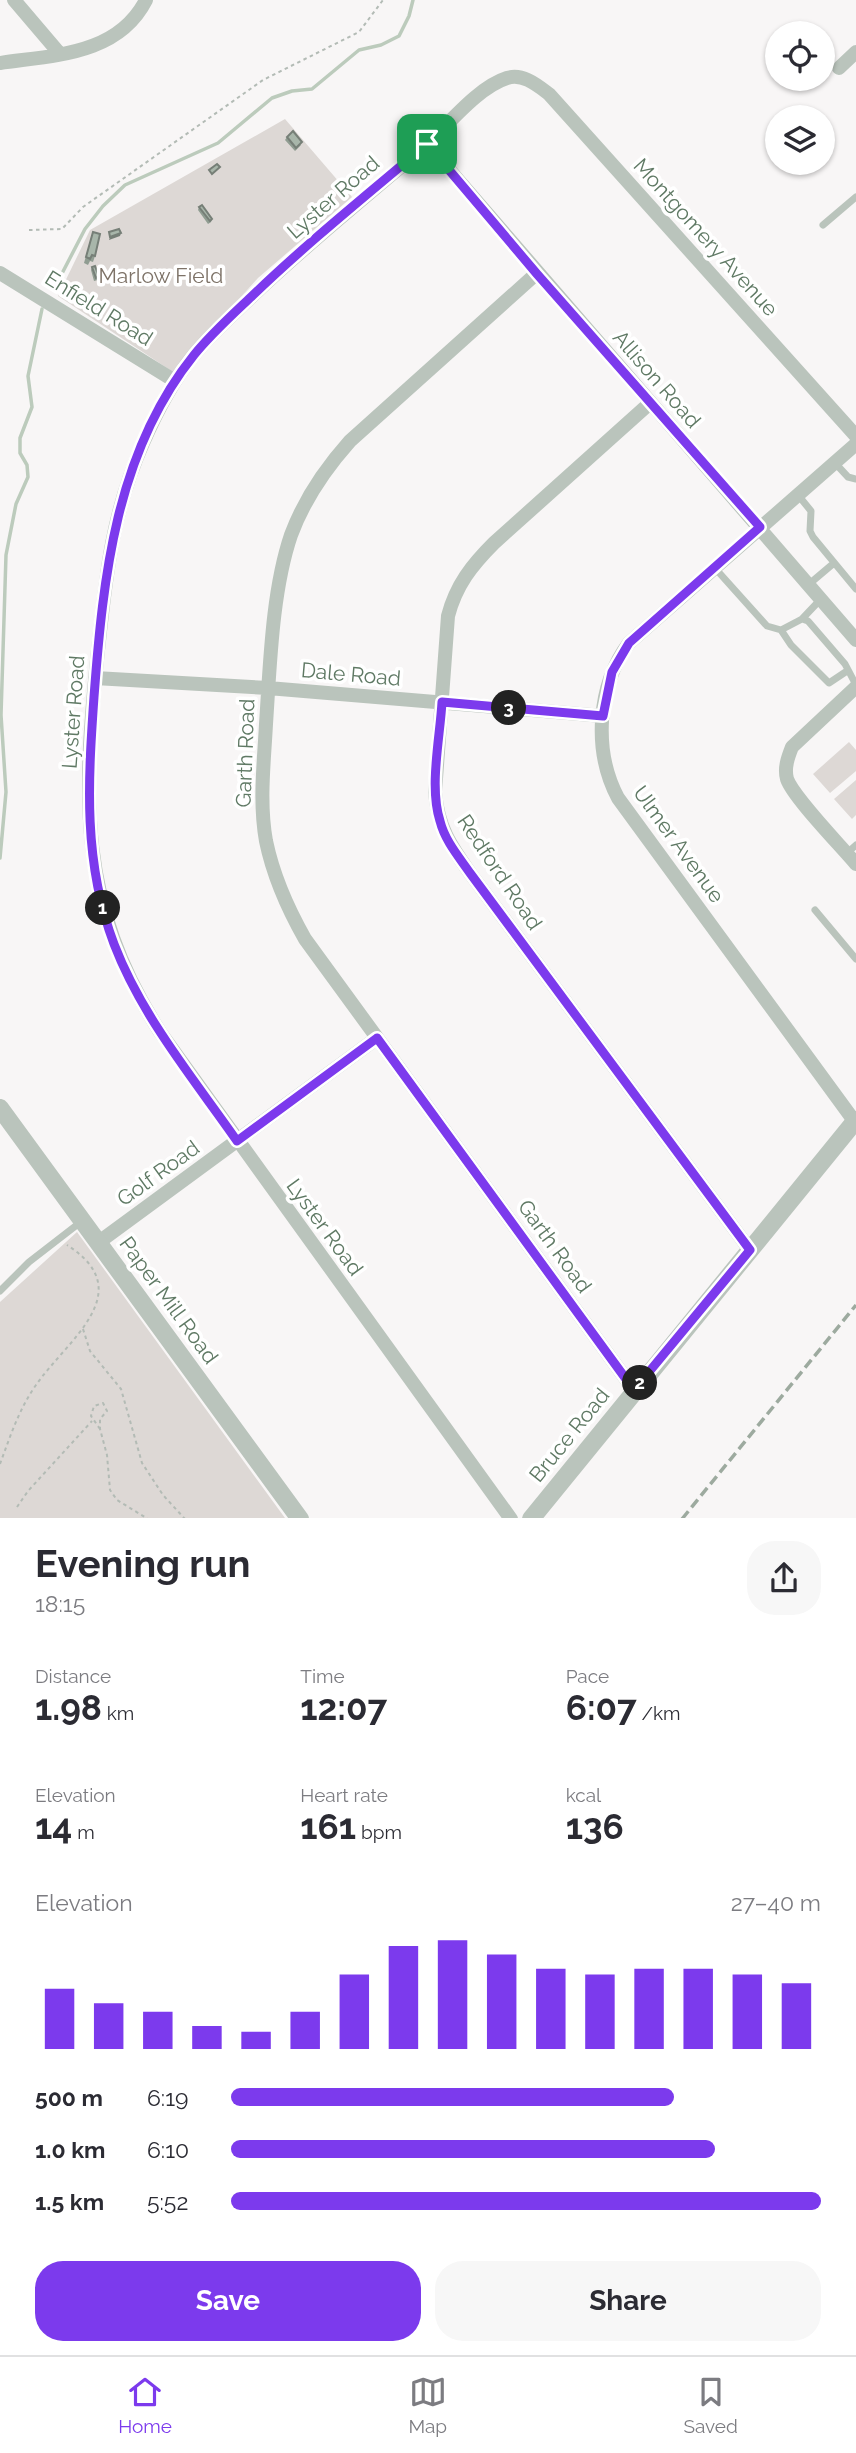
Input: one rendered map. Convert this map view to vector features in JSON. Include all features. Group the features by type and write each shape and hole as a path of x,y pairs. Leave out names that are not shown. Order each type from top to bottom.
{"street":[{"path":"14,0 60,54"},
{"path":"0,63 90,48 109,39 133,19 146,0"},
{"path":"839,68 856,52"},
{"name":"Lyster Road","path":"512,1518 237,1141 142,1005 114,943 104,912 93,857 88,810 106,570 115,523 143,442 175,381 213,333 261,287 427,144 485,90 506,78 516,76"},
{"name":"Montgomery Avenue","path":"516,76 538,85 549,94 856,436"},
{"name":"Allison Road","path":"427,144 856,640"},
{"name":"Enfield Road","path":"0,273 175,381"},
{"name":"Garth Road","path":"537,274 350,441 313,490 292,533 280,579 268,688 261,799 272,864 305,939 634,1390"},
{"name":"Redford Road","path":"650,403 494,543 464,577 448,616 435,792 439,821 444,833 470,873 750,1250"},
{"name":"Ulmer Avenue","path":"855,1121 618,798 604,765 603,716 612,672 622,653 638,634 856,444"},
{"name":"Dale Road","path":"96,678 268,688 603,716"},
{"path":"853,854 797,795 789,783 786,767 792,747 856,686"},
{"name":"Golf Road","path":"99,1242 377,1038"},
{"name":"Paper Mill Road","path":"0,1108 300,1518"},
{"name":"Bruce Road","path":"531,1518 855,1121"}],"lane":[{"path":"823,225 856,197"},
{"path":"835,463 848,477 856,479"},
{"path":"798,494 811,511 810,531 813,537 856,589"},
{"path":"808,585 834,562"},
{"path":"714,567 767,626 781,630 805,620 821,599"},
{"path":"805,620 845,664 856,686"},
{"path":"781,630 791,645 829,683 847,671"},
{"path":"815,910 856,959"},
{"path":"0,1291 29,1262 83,1220"}],"path":[{"path":"29,230 62,229 83,206 263,80 359,32 383,0"},
{"path":"0,1464 14,1423 34,1387 98,1304 99,1285 95,1271 84,1258 58,1239"},
{"path":"82,1328 90,1351 121,1389 142,1463 163,1495 185,1518"},
{"path":"100,1429 91,1416 94,1406 103,1404 107,1410 100,1419 100,1429 107,1455 110,1490 117,1500 148,1518"},
{"path":"17,1507 28,1491 93,1420"}],"green space":[{"name":"Marlow Field","path":"285,119 352,197 258,278 173,372 58,296 90,230"},
{"path":"849,742 856,750 856,771 830,793 813,774"},
{"path":"856,780 856,815 852,819 834,799"},
{"path":"77,1232 285,1518 0,1518 0,1302"}],"building":[{"path":"293,131 302,142 296,148 287,137"},
{"path":"217,164 220,167 212,174 209,170"},
{"path":"202,205 212,219 210,221 199,207"},
{"path":"119,229 121,233 110,237 109,232"},
{"path":"93,232 100,234 95,256 92,255 90,259 86,257"},
{"path":"95,266 99,277 96,278 92,267"}],"waterway":[{"path":"55,287 85,229 103,206 125,185 218,143 272,98 292,91 312,89 359,50 381,45 399,36 413,0"},
{"path":"0,858 6,792 1,715 6,555 16,504 28,477 27,465 20,453 20,438 32,407 28,376 42,309"}],"railway":[{"path":"683,1518 856,1305"}],"route":[{"path":"427,144 537,274 760,527 629,643 612,672 603,716 442,702 435,792 439,821 444,833 470,873 750,1250 634,1390 377,1038 237,1141 142,1005 114,943 97,884 90,835 88,786 106,570 115,523 143,442 175,381 213,333 291,260 427,144"}]}
